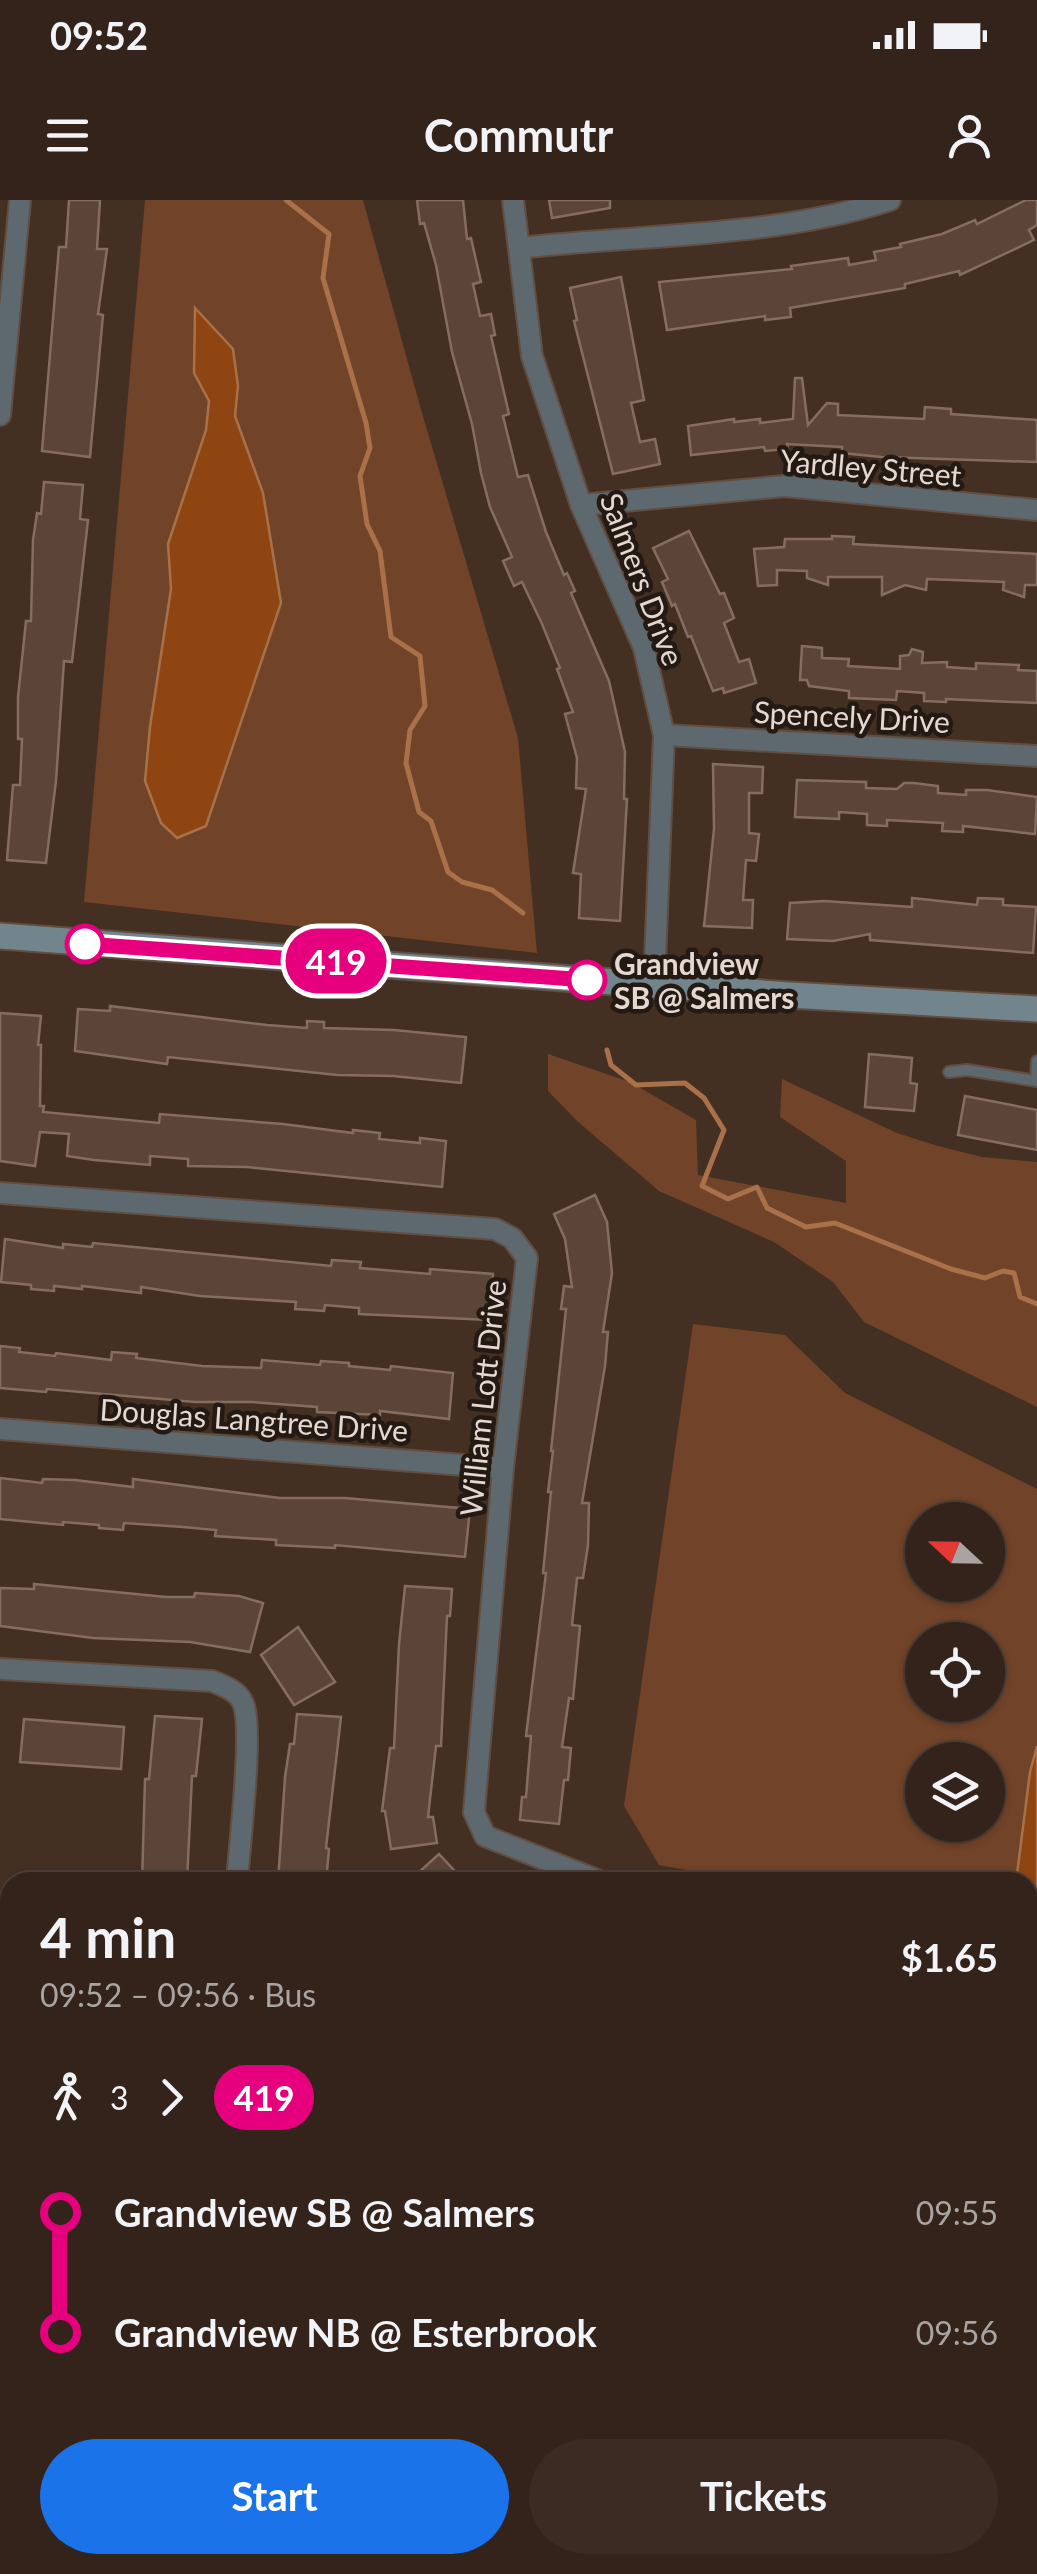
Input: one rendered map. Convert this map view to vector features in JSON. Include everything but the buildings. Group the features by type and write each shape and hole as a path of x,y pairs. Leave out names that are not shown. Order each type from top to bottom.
{"street":[{"path":"0,415 5,297 20,200"},
{"name":"Salmers Drive","path":"514,200 532,356 582,506 644,648 664,736 654,986"},
{"path":"520,248 719,231 822,217 890,200"},
{"name":"Yardley Street","path":"582,506 785,486 1037,510"},
{"name":"Spencely Drive","path":"664,736 1037,756"},
{"path":"0,936 654,986 1037,1009"},
{"name":"William Lott Drive","path":"0,1193 495,1229 512,1238 527,1258 474,1812 485,1836 577,1872"},
{"name":"Douglas Langtree Drive","path":"0,1430 504,1468"},
{"path":"0,1668 212,1681 230,1688 243,1702 247,1730 238,1872"}],"lane":[{"path":"949,1072 967,1070 1037,1081 1037,1061"}],"shaded area":[{"path":"145,200 363,200 518,738 537,953 84,902"},
{"path":"195,308 233,349 238,386 235,416 263,493 281,603 206,826 177,838 161,823 145,781 171,589 168,544 206,430 209,401 194,373"},
{"path":"548,1054 630,1082 696,1120 698,1175 846,1203 846,1161 780,1117 782,1079 897,1133 982,1157 1037,1162 1037,1407 864,1322 833,1282 774,1242 659,1191 548,1091"},
{"path":"693,1324 785,1335 845,1393 1037,1489 1037,1872 696,1872 659,1865 624,1806"},
{"path":"1037,1746 1037,1872 1017,1872"}],"waterway":[{"path":"286,200 329,234 323,278 366,423 370,448 360,476 367,524 380,551 391,637 420,656 425,706 410,730 406,763 419,812 431,821 448,872 462,882 492,890 523,913"},
{"path":"607,1050 611,1065 636,1085 685,1083 704,1098 724,1130 702,1186 728,1199 757,1187 767,1208 806,1227 835,1223 951,1269 985,1278 1003,1271 1014,1273 1020,1297 1037,1304"}],"bus line":[{"name":"419","path":"85,944 587,980"}],"place":[{"name":"Grandview SB @ Salmers","path":"587,980"}]}
